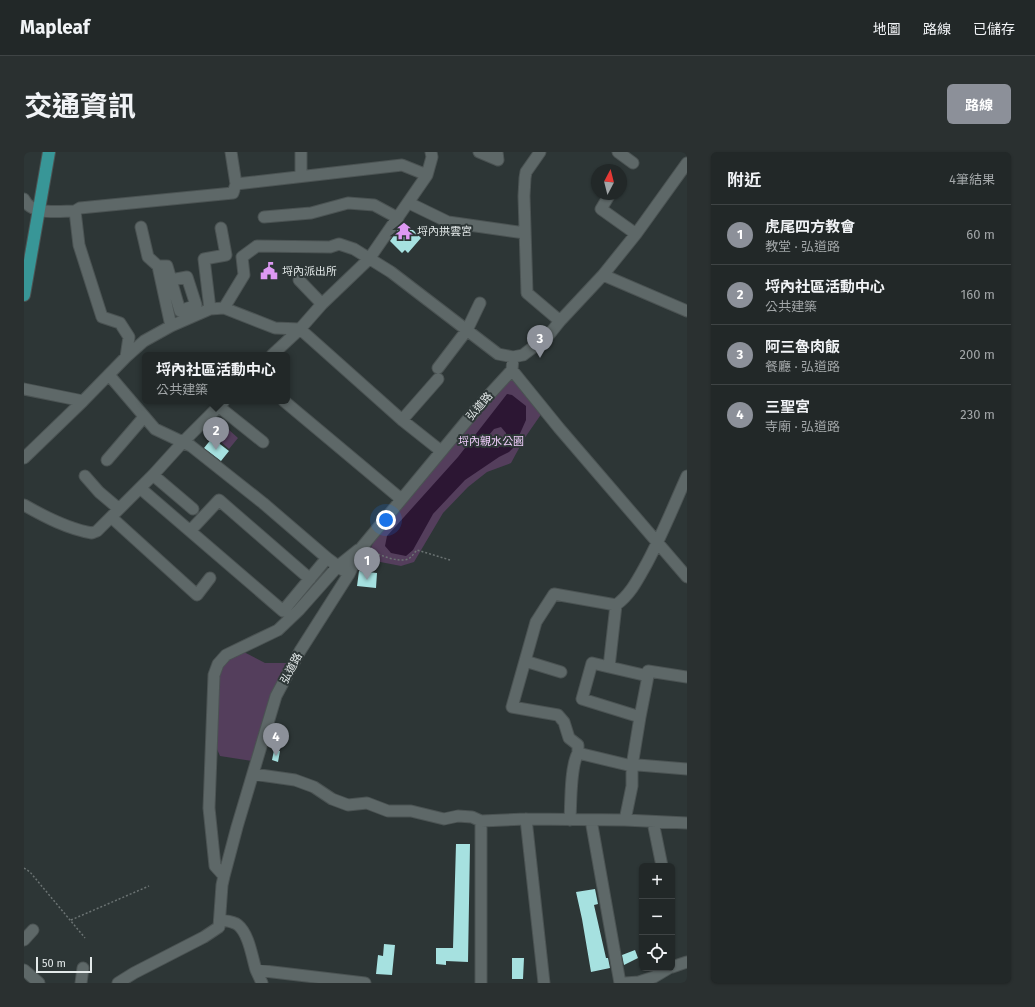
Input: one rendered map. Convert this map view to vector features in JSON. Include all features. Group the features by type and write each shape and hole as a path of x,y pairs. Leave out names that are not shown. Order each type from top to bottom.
{"main road":[{"path":"24,295 28,243 38,211 49,152"}],"street":[{"path":"24,198 26,204 38,211 75,211 80,208 224,195 233,193 236,184 231,152"},
{"path":"301,152 301,176"},
{"path":"275,352 369,259 427,175 432,157 431,152"},
{"path":"479,152 498,160 498,152"},
{"path":"540,152 526,172 525,178 527,293 560,321"},
{"path":"618,152 633,163"},
{"path":"224,308 244,275 242,257 257,246 330,247 339,244 354,249 391,272 498,354 513,357 523,355 533,349 548,336 603,275 636,234 687,164"},
{"path":"236,184 402,165 427,175"},
{"path":"606,200 601,209 636,234"},
{"path":"264,217 311,213 348,203 374,205 398,218"},
{"path":"409,203 448,222 525,233"},
{"path":"75,211 79,245 102,317 120,323 129,337 126,357"},
{"path":"142,226 148,257 158,266 172,326"},
{"path":"210,309 204,259 226,254 221,228"},
{"path":"158,266 167,266 171,280"},
{"path":"603,275 687,311"},
{"path":"299,280 322,304"},
{"path":"438,368 466,330 480,303"},
{"path":"24,458 144,341 172,326 210,309 224,308 275,328 300,329 402,420 441,451"},
{"path":"513,357 512,370 559,428 687,577"},
{"name":"弘道路","path":"220,920 224,876 276,696 300,650 348,574 362,547 478,407 512,370"},
{"path":"108,375 155,429 191,446 348,574"},
{"path":"402,420 438,379"},
{"path":"24,389 83,401"},
{"path":"24,505 66,526 92,533 111,517 153,475 221,404 263,442"},
{"path":"288,404 401,499"},
{"path":"107,460 144,416"},
{"path":"153,475 193,509"},
{"path":"85,476 119,509"},
{"path":"609,667 616,605 633,589 658,544 687,476"},
{"path":"140,488 283,611 327,558"},
{"path":"190,532 219,500 310,579"},
{"path":"111,517 197,594 210,578"},
{"path":"224,876 215,866 208,808 214,675 218,664 226,655 278,630 299,610 338,566 362,547"},
{"path":"570,820 572,785 578,745 569,738 564,722 558,715 512,707 536,622 554,594 616,605"},
{"path":"525,661 561,672"},
{"path":"640,717 582,699 592,663 648,676"},
{"path":"625,820 632,786 632,766 648,671 687,677"},
{"path":"578,753 632,766 638,765 687,769"},
{"path":"253,774 295,780 314,787 332,799 348,805 367,802 388,811 411,811 444,819 458,816 472,817 482,821 526,819 625,820 687,823"},
{"path":"526,819 544,983"},
{"path":"591,820 620,983"},
{"path":"481,983 482,821"},
{"path":"653,822 661,863"},
{"path":"118,983 134,973 209,934 219,927 220,920 231,921 239,926 247,938 256,970 262,983"},
{"path":"24,940 33,930"},
{"path":"675,966 687,962"},
{"path":"81,983 83,968"},
{"path":"24,970 39,983"},
{"path":"256,970 365,983"},
{"path":"626,983 638,982 654,977 663,971"}],"path":[{"path":"362,547 384,557 406,560 417,550 450,560"},
{"path":"24,868 30,872 85,938"},
{"path":"71,920 149,886"}],"green space":[{"name":"埒內親水公園","path":"511,376 542,413 524,439 511,463 487,472 468,487 443,513 414,562 401,566 365,559 379,532"},
{"path":"218,420 238,438 229,449 209,431"},
{"path":"242,651 265,663 290,663 252,761 220,756 214,742 217,670 233,654"}],"shaded area":[{"path":"507,394 512,395 526,406 526,420 514,447 509,452 465,480 433,514 413,550 406,556 391,553 385,546 387,536 458,457","holes":["501,427 506,433 505,442 498,448 491,447 487,442 489,435 494,429"]}],"building":[{"name":"埒內拱雲宮","path":"403,223 407,224 421,238 408,253 405,250 402,253 390,241"},
{"path":"212,438 229,451 221,461 204,448"},
{"path":"359,571 377,573 376,588 357,586"},
{"path":"274,750 280,751 278,762 272,760"},
{"path":"456,844 470,844 468,962 446,961 446,965 436,964 436,948 453,948"},
{"path":"595,889 598,904 594,905 606,958 608,958 610,968 591,972 576,892"},
{"path":"384,944 395,945 392,975 376,974 378,955 383,956"},
{"path":"635,950 638,958 624,965 622,955"},
{"path":"512,958 524,958 523,979 512,979"}],"place":[{"name":"埒內拱雲宮","path":"404,231"},
{"name":"埒內派出所","path":"269,271"},
{"name":"阿三魯肉飯","path":"540,358"},
{"name":"埒內社區活動中心","path":"216,450"},
{"name":"虎尾四方教會","path":"367,580"},
{"name":"三聖宮","path":"276,756"}]}
